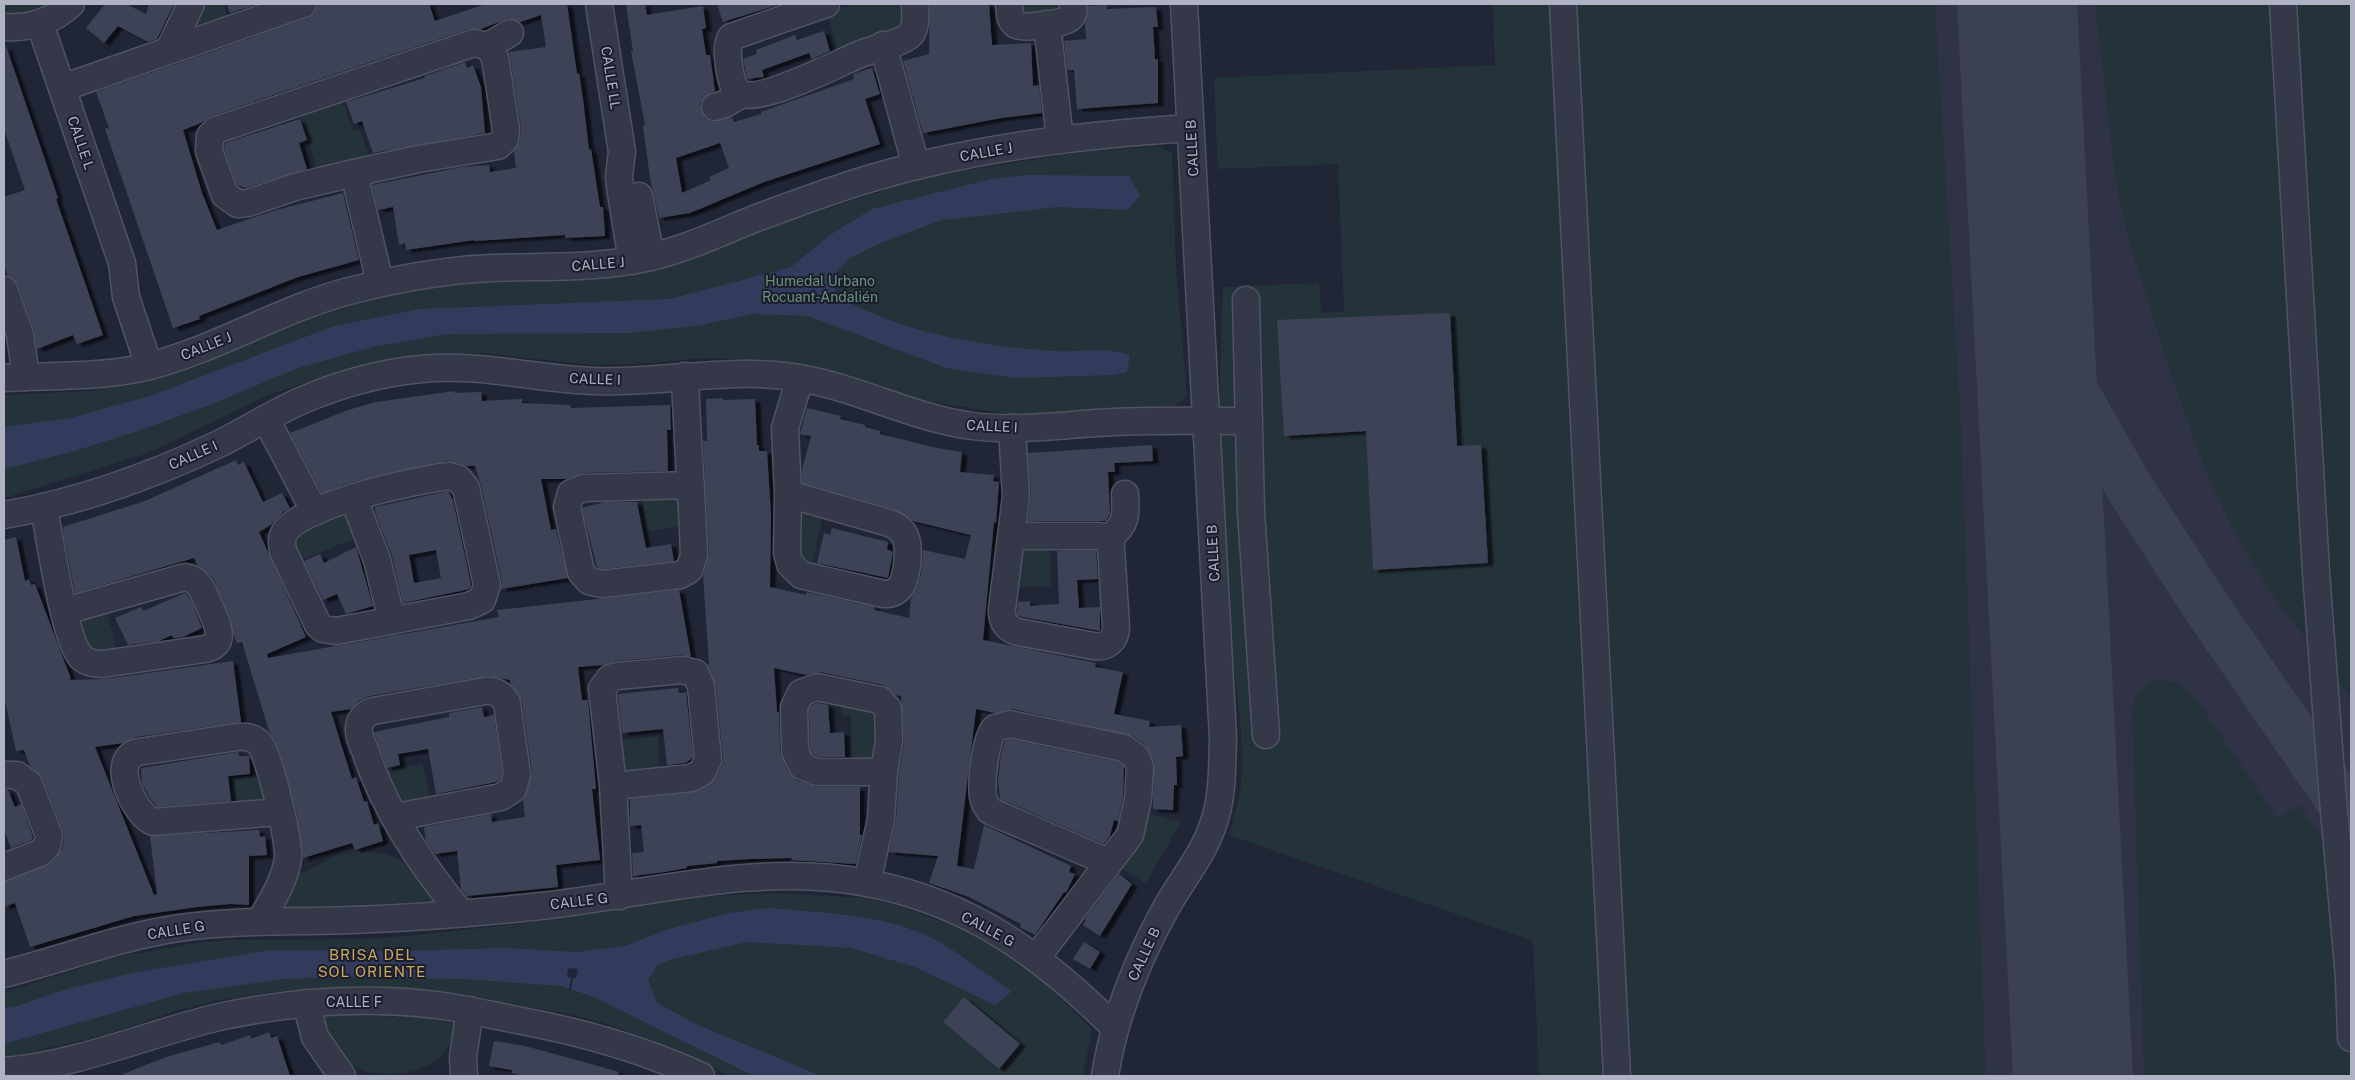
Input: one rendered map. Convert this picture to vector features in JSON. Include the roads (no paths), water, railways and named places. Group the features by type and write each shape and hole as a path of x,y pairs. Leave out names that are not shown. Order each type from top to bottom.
{"street":[{"path":"4,27 26,27 40,24 54,17 71,4"},
{"path":"169,50 191,4"},
{"path":"62,88 300,7 303,4"},
{"name":"CALLE LL","path":"599,4 622,152 636,182 642,259"},
{"path":"740,95 733,85 727,50 731,37 826,4"},
{"path":"715,107 727,103 740,95 750,96 808,78 910,35 914,24 915,4"},
{"path":"1009,4 1011,19 1019,26 1062,22 1073,14 1074,4"},
{"name":"CALLE B","path":"1105,1076 1115,1028 1140,959 1166,909 1206,843 1218,808 1221,788 1222,738 1184,4"},
{"path":"1563,4 1617,1076"},
{"path":"2283,4 2316,572 2348,969 2351,1038"},
{"name":"CALLE L","path":"40,24 122,263 139,290 157,364"},
{"path":"1047,24 1060,140"},
{"path":"488,46 495,58 506,129 502,143 493,148 418,159 295,187 248,204 238,204 225,195 209,151 209,141 213,132 221,127 474,43 488,46 510,33"},
{"path":"883,46 916,166"},
{"name":"CALLE J","path":"15,377 91,375 157,364 210,345 303,305 380,283 461,270 592,266 642,259 678,249 818,196 916,166 1060,140 1190,128"},
{"path":"354,173 380,283"},
{"path":"4,290 21,340 15,377"},
{"path":"1246,300 1251,512 1266,735"},
{"name":"CALLE I","path":"4,515 44,507 108,488 158,470 223,442 302,401 345,385 418,369 468,367 593,381 744,372 800,378 852,391 930,418 975,426 1012,428 1116,422 1249,421"},
{"path":"684,376 691,484 694,556 689,570 680,575 602,584 595,584 584,577 579,565 567,506 571,493 584,488 691,484"},
{"path":"788,494 889,523 899,528 906,537 908,548 905,579 901,588 893,593 884,594 806,577 797,572 790,564 787,553 788,494 785,428 800,378"},
{"path":"266,419 315,512"},
{"path":"1012,428 1016,496 1002,609 1005,624 1013,630 1100,647 1111,642 1116,633 1111,547 1108,539 1100,536 1012,536"},
{"path":"449,476 459,479 466,488 487,585 485,595 474,605 336,631 323,629 318,625 283,552 282,542 287,529 315,512 353,497 409,482 449,476"},
{"path":"1108,539 1119,531 1125,519 1125,494"},
{"path":"353,497 377,560 392,621"},
{"path":"44,507 64,611 78,652 92,663 103,664 204,650 214,646 220,637 219,627 201,589 195,581 186,577 64,611"},
{"path":"613,786 691,778 702,772 708,760 702,686 696,673 682,670 617,676 605,683 601,695 613,786 620,896"},
{"path":"396,817 501,797 513,789 517,774 508,708 501,695 496,692 485,691 373,711 364,717 359,726 360,737 377,781 396,817 429,872 461,913"},
{"path":"1037,957 1108,862 1125,844 1133,829 1140,772 1136,757 1124,748 1010,724 995,728 988,740 982,792 986,805 990,810 1108,862"},
{"path":"260,921 280,885 288,858 288,841 263,750 259,744 249,738 237,737 138,752 129,756 123,765 124,776 139,813 154,822 280,812"},
{"path":"867,883 881,819 884,772"},
{"path":"4,775 17,775 29,784 49,836 47,846 40,853 4,867"},
{"name":"CALLE G","path":"4,972 99,945 146,934 217,924 260,921 346,920 461,913 620,896 743,878 808,876 867,883 902,891 970,918 1016,942 1037,957 1115,1028"},
{"name":"CALLE F","path":"4,1072 46,1066 88,1066 218,1018 266,1008 306,1003 379,1001 470,1010 584,1033 661,1059 702,1076"},
{"path":"306,1003 315,1037 342,1076"},
{"path":"464,1076 463,1057 470,1010"}],"water":[{"name":"Humedal Urbano Rocuant-Andalién","path":"1027,175 1129,176 1140,195 1128,210 1057,207 942,220 880,243 850,258 836,273 835,295 887,319 914,328 969,341 1026,349 1120,352 1130,355 1127,372 1112,375 1016,378 946,368 808,316 753,314 701,325 630,333 446,334 373,347 298,368 210,405 135,432 71,452 4,469 4,427 70,418 150,396 334,326 420,309 670,299 791,267 830,235 872,209 991,179"},
{"path":"769,908 860,917 905,927 926,935 946,946 1012,991 995,1005 915,967 851,948 747,942 672,959 657,966 648,980 657,1003 698,1025 821,1076 754,1076 594,997 561,986 464,979 341,977 284,979 184,993 4,1044 4,1008 17,1006 67,989 137,972 271,950 401,951 506,948 577,952 625,946 669,929 729,913"}],"district":[{"name":"BRISA DEL SOL ORIENTE","path":"372,964"}]}
